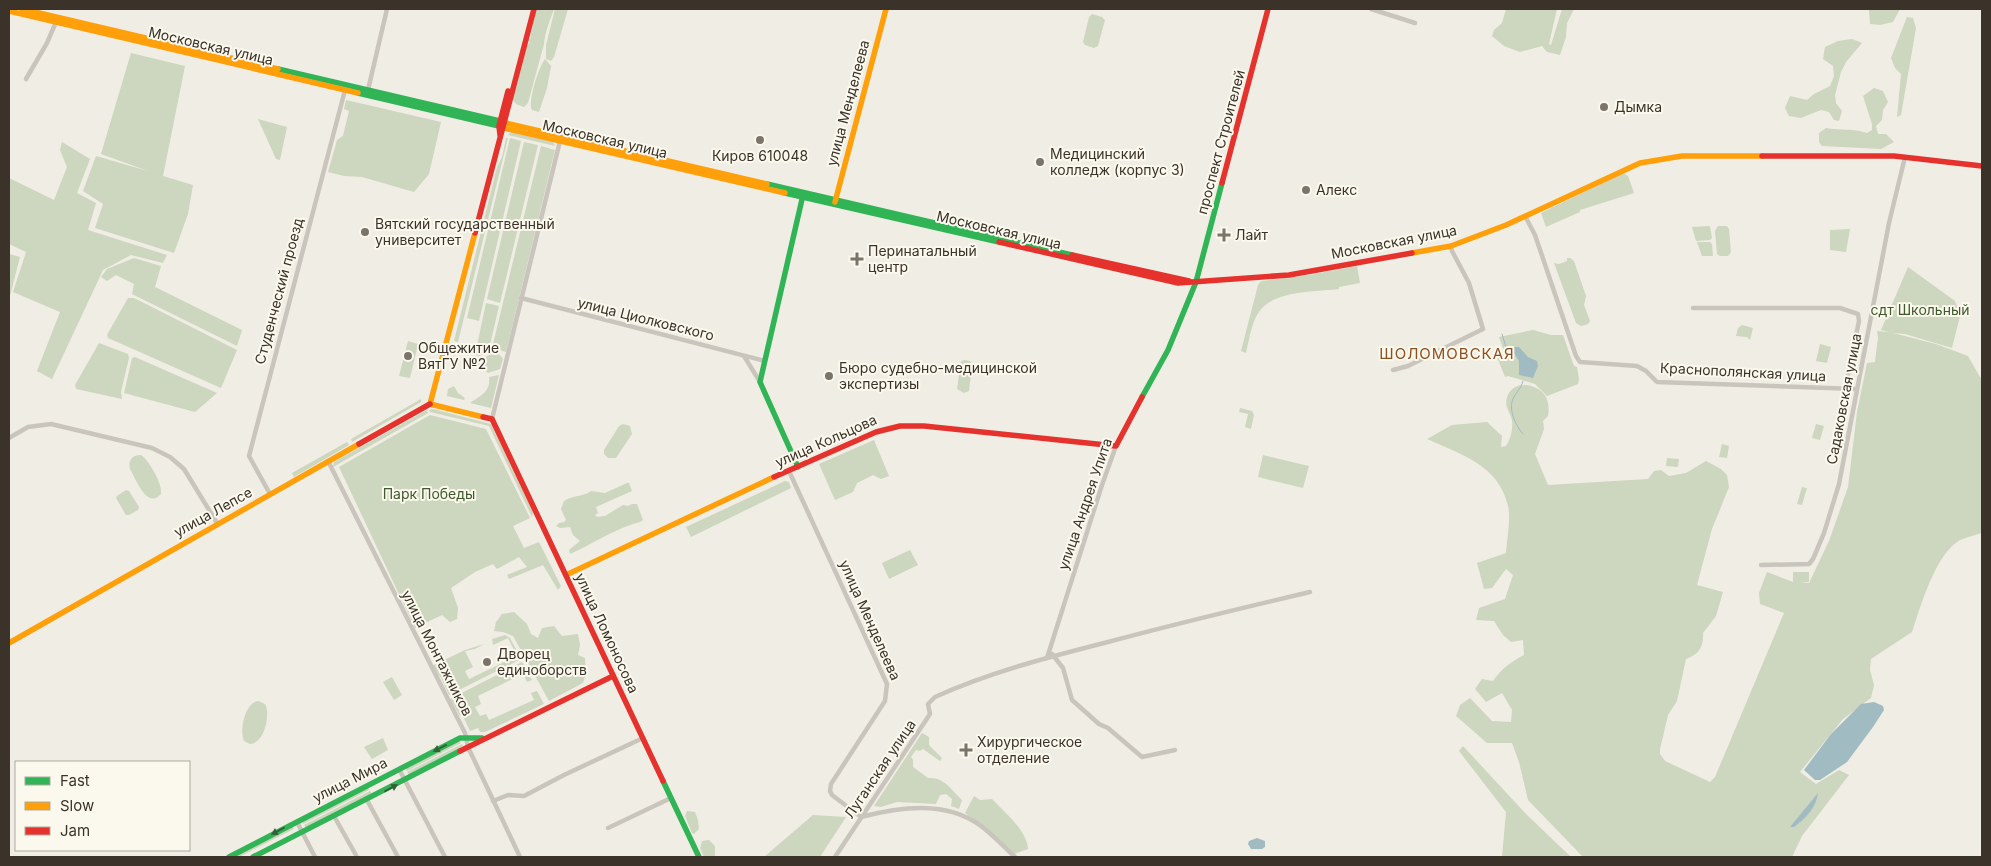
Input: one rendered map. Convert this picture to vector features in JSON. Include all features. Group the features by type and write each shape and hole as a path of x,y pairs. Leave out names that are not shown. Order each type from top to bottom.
{"main road":[{"name":"Московская улица","path":"22,9 367,93 803,195 1196,282 1289,275 1451,246 1525,216 1640,163 1657,159 1682,156 1908,157"},
{"path":"492,419 430,404 500,136 529,9"},
{"path":"502,125 534,9"},
{"name":"улица Менделеева","path":"835,202 886,9"},
{"name":"проспект Строителей","path":"1196,282 1268,9"},
{"name":"Московская улица","path":"9,11 345,90 367,93"},
{"path":"1908,157 1982,166"},
{"path":"798,467 760,382 803,195"},
{"name":"улица Андрея Упита","path":"1116,446 1168,350 1196,282"},
{"name":"улица Лепсе","path":"9,644 430,404"},
{"name":"улица Ломоносова","path":"492,419 699,857"},
{"name":"улица Кольцова","path":"566,575 876,432 901,425 964,429 1116,446"},
{"name":"улица Мира","path":"254,857 484,738 613,676"},
{"name":"улица Мира","path":"229,857 460,738 484,738"}],"street":[{"path":"367,93 387,9"},
{"path":"1371,9 1415,23"},
{"path":"26,78 47,43 56,22"},
{"name":"Студенческий проезд","path":"270,494 249,456 345,90"},
{"path":"492,419 560,138"},
{"name":"Садаковская улица","path":"1761,565 1805,565 1812,562 1834,505 1894,201 1908,157"},
{"name":"Краснополянская улица","path":"1525,216 1535,235 1576,356 1580,362 1636,366 1646,371 1657,382 1857,389"},
{"path":"1393,370 1408,366 1483,329 1468,283 1452,252 1451,246"},
{"name":"улица Циолковского","path":"521,298 765,361"},
{"path":"1693,308 1840,308 1858,314 1860,318 1845,389"},
{"path":"744,356 760,382"},
{"path":"9,438 28,427 51,424 152,448 170,457 184,469 217,524"},
{"name":"улица Андрея Упита","path":"1047,658 1116,446"},
{"name":"улица Монтажников","path":"328,461 466,737 468,747 520,857"},
{"name":"улица Менделеева","path":"789,471 887,684 885,701 831,784 830,791 832,795 861,818"},
{"name":"Луганская улица","path":"835,857 930,714 928,704 935,698 991,675 1053,656 1210,615 1310,592"},
{"path":"1049,651 1063,668 1072,700 1142,758 1175,750"},
{"path":"493,801 508,795 524,796 643,738"},
{"path":"399,769 445,857"},
{"path":"608,828 671,798"},
{"path":"367,800 398,857"},
{"path":"861,818 903,808 950,811 962,815 980,826 1015,857"},
{"path":"334,816 356,857"},
{"path":"297,822 314,857"}],"green space":[{"path":"536,9 554,9 528,103 524,107 516,104 512,98 518,84 527,45 530,43 528,40 530,39"},
{"path":"555,9 568,9 554,57 551,61 546,59 546,45"},
{"path":"1506,9 1557,9 1549,44 1551,45 1562,9 1574,9 1567,23 1566,37 1560,55 1547,52 1542,46 1520,52 1504,46 1492,36 1494,30 1502,23"},
{"path":"1869,9 1900,9 1893,22 1880,25 1870,24"},
{"path":"1092,14 1105,20 1098,46 1094,48 1085,45 1083,42 1089,17"},
{"path":"1907,17 1913,18 1916,28 1901,115 1897,117 1901,74 1895,68 1891,58"},
{"path":"1852,39 1862,43 1846,62 1841,72 1835,95 1836,103 1842,111 1839,121 1834,120 1829,112 1821,110 1801,118 1789,116 1785,108 1790,96 1807,100 1830,86 1834,76 1833,66 1823,59 1825,47 1838,41"},
{"path":"131,53 185,66 163,176 193,185 188,214 174,253 95,228 103,204 83,191 96,156 148,171 101,154"},
{"path":"545,59 551,66 547,88 539,112 532,110 531,100 537,76"},
{"path":"1874,88 1883,91 1888,102 1883,110 1882,120 1876,126 1878,134 1886,134 1894,142 1881,149 1822,146 1819,142 1819,133 1826,128 1867,133 1872,130 1872,124 1863,96"},
{"path":"346,100 441,122 429,174 414,192 362,177 344,176 328,172 337,140 343,136 349,111 344,109"},
{"path":"258,119 287,127 280,160 276,159"},
{"path":"511,132 553,142 555,146 508,135"},
{"path":"506,138 508,138 458,342 454,341 497,167 502,157"},
{"path":"510,138 521,141 479,321 467,318"},
{"path":"62,142 90,159 77,193 96,203 88,230 167,255 163,263 131,255 103,270 52,379 37,371 60,312 13,292 26,252 9,244 9,178 54,200 67,167 60,150"},
{"path":"524,142 538,145 500,303 487,299"},
{"path":"541,146 555,150 506,352 492,348"},
{"path":"1623,173 1628,176 1634,193 1580,210 1580,212 1546,227 1541,213"},
{"path":"1710,226 1712,238 1710,240 1696,241 1692,227"},
{"path":"1718,226 1727,226 1729,229 1731,252 1728,256 1717,254 1715,231"},
{"path":"1850,229 1846,252 1830,250 1830,230"},
{"path":"1697,242 1710,242 1712,244 1713,256 1702,256"},
{"path":"9,254 20,257 9,300"},
{"path":"134,258 161,266 155,287 242,330 237,346 132,294 134,284 116,275 107,281 101,277 107,269"},
{"path":"1567,258 1574,261 1586,296 1584,305 1590,321 1588,324 1581,326 1576,323 1554,263 1559,264 1567,261"},
{"path":"1357,266 1360,283 1339,287 1339,289 1294,294 1272,301 1263,307 1253,324 1246,353 1241,351 1258,285 1261,281"},
{"name":"сдт Школьный","path":"1908,267 1955,301 1960,316 1952,348 1905,334 1893,333 1936,344 1968,356 1982,378 1982,533 1960,540 1944,556 1930,582 1912,632 1871,659 1870,670 1874,685 1871,698 1843,719 1800,772 1816,784 1839,770 1849,775 1802,836 1792,857 1583,857 1528,800 1519,762 1512,743 1487,743 1456,716 1460,705 1470,698 1492,721 1511,722 1512,710 1502,693 1486,702 1475,689 1482,679 1493,681 1507,666 1524,655 1523,640 1511,642 1503,635 1494,621 1476,620 1479,608 1505,599 1513,575 1506,569 1492,588 1484,589 1477,563 1506,553 1509,516 1503,492 1496,480 1476,463 1427,439 1452,425 1487,422 1502,436 1501,447 1506,446 1512,427 1512,420 1507,405 1508,395 1516,387 1527,385 1533,386 1543,393 1548,402 1548,416 1543,421 1544,429 1535,454 1548,485 1648,479 1654,471 1661,470 1669,476 1686,473 1706,461 1721,469 1727,475 1729,487 1712,529 1697,585 1723,592 1716,616 1703,633 1703,642 1700,649 1686,659 1677,701 1668,715 1660,749 1660,754 1665,761 1710,782 1715,777 1784,613 1760,604 1759,593 1767,572 1793,582 1793,572 1809,572 1809,582 1799,582 1809,583 1829,541 1848,487 1857,412 1867,363 1875,362 1877,331 1889,332 1881,330"},
{"path":"128,298 134,298 237,350 221,388 108,338 107,335"},
{"path":"486,303 499,306 489,349 480,356 475,355"},
{"path":"1742,325 1753,328 1750,340 1747,337 1736,336 1738,328"},
{"path":"1533,330 1551,335 1563,335 1574,366 1577,367 1578,384 1547,396 1535,384 1508,376 1505,377 1497,357 1505,354 1499,337"},
{"path":"408,341 418,344 410,378 399,376"},
{"path":"99,343 128,354 129,358 121,392 122,399 76,389 75,385"},
{"path":"1820,344 1831,347 1827,363 1816,361"},
{"path":"493,352 499,354 503,359 500,369 488,373 476,364"},
{"path":"135,357 217,393 195,412 124,393 132,358"},
{"path":"961,361 970,361 972,364 969,391 964,393 957,389"},
{"path":"499,375 491,408 470,403 487,390 489,377"},
{"path":"454,386 458,393 465,398 464,400 447,396 448,389"},
{"path":"421,399 421,402 352,442 351,439"},
{"path":"1240,408 1252,411 1254,415 1251,429 1245,427 1248,414 1239,412"},
{"path":"433,409 491,424 533,512 532,517 489,426 430,412 429,410"},
{"path":"427,410 428,413 333,467 334,462"},
{"name":"Парк Победы","path":"430,415 486,429 530,518 513,526 524,548 539,542 561,586 558,590 543,565 509,579 507,575 527,567 519,557 497,569 493,564 475,572 451,588 458,608 457,619 450,622 442,615 415,628 339,467"},
{"path":"623,424 630,426 632,434 616,458 608,458 604,454 604,450 619,426"},
{"path":"1816,424 1824,426 1820,440 1812,438"},
{"path":"874,440 889,476 881,479 873,475 857,483 853,492 835,500 819,464"},
{"path":"347,442 349,445 294,477 292,473"},
{"path":"1722,444 1729,446 1727,458 1719,457"},
{"path":"141,455 158,479 161,494 156,498 147,496 142,491 130,469 131,459"},
{"path":"1263,455 1309,466 1303,488 1258,477"},
{"path":"1667,458 1679,459 1678,467 1666,466"},
{"path":"785,481 789,482 791,488 691,537 686,527"},
{"path":"629,483 632,491 596,507 598,513 595,515 597,517 605,516 623,505 637,504 643,520 613,532 570,554 569,550 580,541 573,535 570,527 560,528 556,526 566,520 561,509 564,501 591,491 605,493"},
{"path":"1802,487 1807,488 1802,505 1797,504"},
{"path":"126,490 129,491 139,507 138,510 129,515 126,515 116,498"},
{"path":"910,550 918,565 889,579 882,563"},
{"path":"514,612 527,624 531,634 538,638 542,628 554,626 562,636 578,634 580,645 578,655 585,658 586,674 583,683 549,701 513,636 494,631 496,622 502,614"},
{"path":"505,635 510,638 521,659 449,695 441,678 432,666 465,650 484,644 475,649 465,651 473,667 465,671 469,679 517,656 508,638 493,645 492,639"},
{"path":"522,662 532,680 527,682 523,674 478,696 481,704 475,707 480,716 486,714 489,720 534,700 531,693 537,691 544,704 485,732 480,732 478,728 470,731 462,714 460,716 450,699"},
{"path":"392,677 402,695 394,700 383,682"},
{"path":"258,701 265,704 267,721 259,739 255,743 250,744 244,741 242,730 244,718 253,703"},
{"path":"922,733 929,737 929,745 942,758 940,761 923,749 920,751 916,750 911,757 913,767 928,778 934,778 947,785 962,800 959,809 951,806 952,799 946,794 940,795 936,804 897,802 881,807 874,806"},
{"path":"383,738 388,750 372,759 364,747"},
{"path":"459,740 461,743 407,771 405,768"},
{"path":"462,744 463,746 409,775 407,772"},
{"path":"1463,746 1526,814 1571,857 1502,857 1506,812 1459,751"},
{"path":"368,787 369,790 303,824 302,821"},
{"path":"370,791 372,794 306,828 304,825"},
{"path":"974,796 980,800 992,799 1020,829 1027,842 1028,849 1014,854 994,835 965,813"},
{"path":"687,811 695,812 698,820 699,829 694,834 685,816"},
{"path":"813,815 846,817 820,857 764,857"},
{"path":"292,826 294,829 239,857 233,857"},
{"path":"709,840 715,846 715,857 704,857 700,848 702,841"}],"water":[{"path":"1510,347 1519,347 1528,357 1537,361 1538,366 1533,378 1519,375 1519,361"},
{"path":"1874,702 1883,706 1884,710 1847,762 1820,780 1815,780 1804,770 1831,734 1861,704"},
{"path":"1818,793 1810,812 1794,827 1790,827"},
{"path":"1257,838 1265,841 1265,847 1262,849 1251,849 1248,844 1249,841"}],"waterway":[{"path":"1502,334 1506,347 1510,348"},
{"path":"1523,381 1513,399 1511,408 1515,422 1523,434"}],"traffic: fast":[{"path":"278,69 500,121"},
{"path":"358,93 499,126"},
{"path":"1142,397 1168,350 1196,282 1222,183"},
{"path":"767,184 1072,255"},
{"path":"785,193 999,242"},
{"path":"798,467 760,382 803,195"},
{"path":"229,857 460,738 482,738"},
{"path":"253,857 460,751"},
{"path":"663,781 699,857"}],"traffic: slow":[{"path":"22,9 278,69"},
{"path":"835,202 886,9"},
{"path":"9,11 358,93"},
{"path":"506,123 767,184"},
{"path":"504,128 785,193"},
{"path":"1412,253 1451,246 1506,225 1640,163 1682,156 1762,156"},
{"path":"475,233 430,404 483,417"},
{"path":"9,643 359,444"},
{"path":"566,575 774,477"}],"traffic: jam":[{"path":"475,233 534,9"},
{"path":"1222,183 1268,9"},
{"path":"500,135 499,126 508,91"},
{"path":"1762,156 1894,156 1982,166"},
{"path":"999,242 1178,283 1289,275 1412,253"},
{"path":"1072,255 1189,281"},
{"path":"774,477 876,432 900,426 924,426 1116,446 1142,397"},
{"path":"359,444 430,404"},
{"path":"483,417 492,419 663,781"},
{"path":"460,751 613,676"}],"place":[{"name":"Дымка","path":"1604,107"},
{"name":"Киров 610048","path":"760,140"},
{"name":"Медицинский колледж (корпус 3)","path":"1040,162"},
{"name":"Алекс","path":"1306,190"},
{"name":"Вятский государственный университет","path":"365,232"},
{"name":"Лайт","path":"1224,235"},
{"name":"Перинатальный центр","path":"857,259"},
{"name":"Общежитие ВятГУ №2","path":"408,356"},
{"name":"Бюро судебно-медицинской экспертизы","path":"829,376"},
{"name":"Дворец единоборств","path":"487,662"},
{"name":"Хирургическое отделение","path":"966,750"}],"district":[{"name":"ШОЛОМОВСКАЯ","path":"1447,354"}]}
